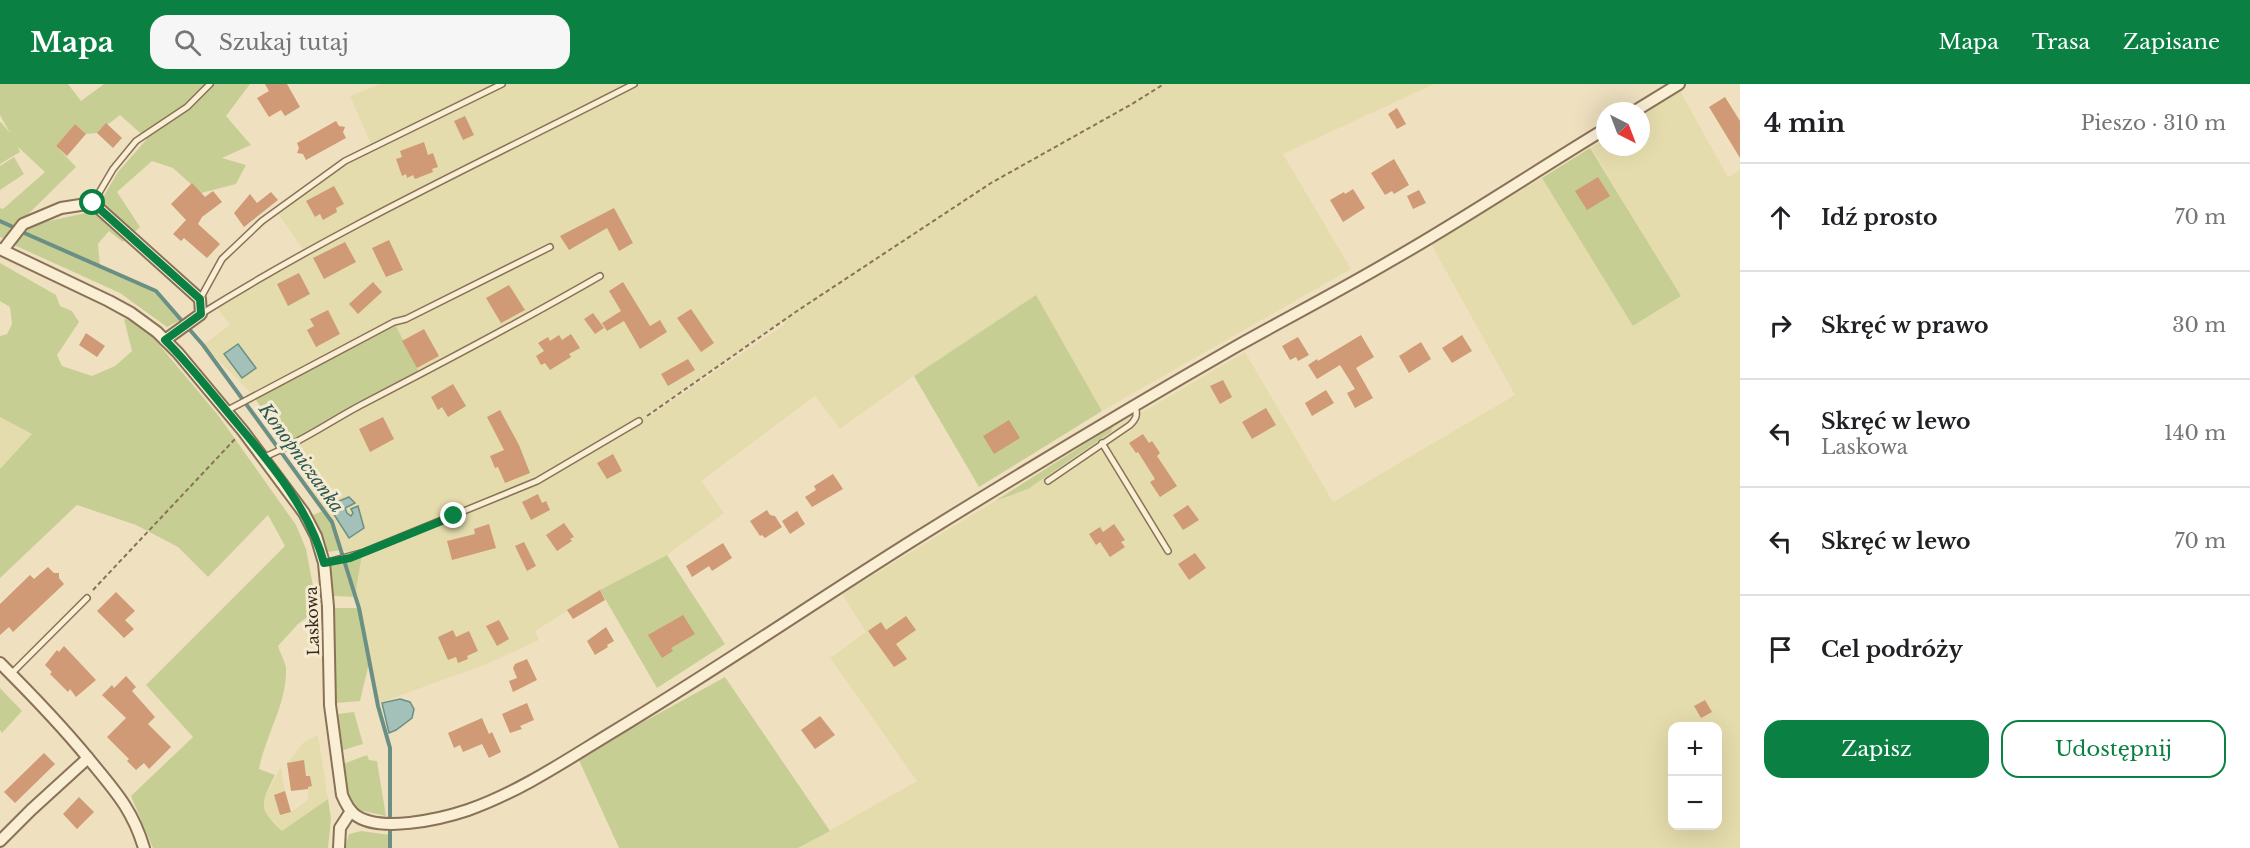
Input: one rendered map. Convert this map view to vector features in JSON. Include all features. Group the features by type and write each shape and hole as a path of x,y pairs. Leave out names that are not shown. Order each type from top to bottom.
{"street":[{"path":"1650,102 1679,84"},
{"path":"339,848 340,828 351,811 368,821 385,824 433,819 465,811 498,797 545,772 692,684 924,534 1237,347 1394,260 1596,135"},
{"path":"2,250 22,224 61,208 93,203 200,299 201,314 165,340"},
{"name":"Laskowa","path":"2,250 122,308 149,326 165,340 243,431 304,513 316,536 324,563 328,607 332,724 340,789 351,811"},
{"path":"0,663 71,737 123,799 138,827 144,848"},
{"path":"0,841 88,758"}],"lane":[{"path":"93,203 113,169 136,141 187,107 210,84"},
{"path":"200,299 222,259 262,221 345,161 502,84"},
{"path":"201,314 359,222 634,84"},
{"path":"226,411 394,322 405,319 550,247"},
{"path":"264,458 287,448 333,420 517,324 600,276"},
{"path":"1048,481 1136,419 1135,407"},
{"path":"324,563 350,558 537,481 639,421"},
{"path":"1102,443 1168,552"},
{"path":"11,674 87,598"}],"path":[{"path":"639,421 797,311 990,183 1164,84"},
{"path":"87,598 243,431"}],"shaded area":[{"path":"380,84 626,84 610,93 611,96 632,84 1434,84 1283,154 1351,269 1102,411 1036,296 914,376 840,429 815,396 701,481 724,513 667,555 600,590 535,631 539,640 489,663 377,704 356,590 362,555 342,550 332,522 253,395 203,345 230,325 215,305 305,252 276,211 345,161 373,149 350,96","holes":["781,318 785,324 647,418 646,416 782,321"]},
{"path":"1680,91 1728,177 1740,170 1740,848 799,848 917,781 830,658 866,632 842,594 995,501 1028,489 1111,432 1113,426 1144,411 1245,352 1333,502 1515,395 1431,244 1542,178 1634,326 1681,296 1591,148 1596,145 1596,156 1650,156 1650,110"},
{"path":"0,417 32,434 0,469"},
{"path":"318,735 328,799 282,831 267,817 263,800 281,767 285,791 274,795 280,815 291,812 308,800 308,787 312,786 310,776 306,776 304,761 287,763 304,742"}],"green space":[{"path":"0,84 68,84 81,101 104,84 250,84 226,116 251,145 222,158 246,165 236,184 201,193 173,168 152,161 117,192 140,227 123,242 109,231 98,244 100,266 156,291 180,320 167,327 120,293 14,245 22,232 35,224 95,211 118,172 147,139 120,115 97,133 86,134 75,124 56,146 76,167 10,232 3,238 0,237 0,208 3,209 45,172 18,147 20,152 0,164 1,122 10,133 0,115"},
{"path":"1590,148 1681,296 1633,326 1542,178"},
{"path":"14,157 24,174 0,190 0,166"},
{"path":"0,263 56,295 60,306 72,311 79,322 57,355 62,366 92,376 115,366 132,351 124,319 134,320 151,335 218,415 296,525 306,549 313,586 310,615 298,624 278,646 286,668 283,694 259,769 275,775 264,799 264,805 268,816 282,831 328,799 331,819 328,848 153,848 131,796 193,737 146,685 285,546 268,515 208,577 178,547 136,525 77,505 0,578 0,469 32,434 0,417 0,336 7,334 12,324 10,307 0,301"},
{"path":"1036,295 1102,411 979,487 914,376"},
{"path":"395,324 420,374 287,448 253,395"},
{"path":"1113,426 1111,432 1028,489 995,501"},
{"path":"325,510 342,550 327,552 313,515"},
{"path":"362,555 356,590 357,597 334,596 329,561"},
{"path":"667,555 725,644 657,688 600,590"},
{"path":"333,608 359,608 369,663 360,701 335,703"},
{"path":"725,677 830,831 798,848 619,848 578,758"},
{"path":"0,688 22,711 2,733 0,730"},
{"path":"354,712 363,744 340,751 337,714"},
{"path":"367,755 369,760 377,761 386,816 357,808 347,791 343,764"},
{"path":"361,831 390,835 392,848 345,848 349,834"}],"water":[{"path":"238,344 256,368 242,378 224,354"},
{"path":"349,497 355,503 345,508 347,513 351,516 353,513 351,509 358,506 364,528 349,538 333,513 339,501"},
{"path":"400,699 410,702 414,709 412,718 389,733 382,703"}],"building":[{"path":"265,84 287,84 300,107 285,116 281,110 269,117 257,98 269,91"},
{"path":"1725,97 1740,121 1740,158 1709,107"},
{"path":"1397,108 1406,124 1397,129 1388,114"},
{"path":"465,116 474,135 463,140 454,121"},
{"path":"336,121 339,126 345,127 343,132 346,138 306,160 303,154 297,153 299,148 297,143"},
{"path":"106,123 122,138 113,148 97,133"},
{"path":"75,124 86,134 67,156 56,146"},
{"path":"424,142 428,155 433,153 438,167 432,169 433,172 415,179 413,175 407,178 406,174 402,176 396,159 402,157 400,151"},
{"path":"1394,159 1409,185 1394,194 1392,191 1385,195 1371,173"},
{"path":"1598,177 1610,196 1587,210 1575,191"},
{"path":"192,183 205,197 213,191 222,202 202,217 198,224 220,244 207,258 184,238 181,241 173,234 186,220 171,204"},
{"path":"334,186 344,204 336,208 337,212 323,220 320,214 315,217 306,201"},
{"path":"1353,189 1365,208 1343,222 1330,200"},
{"path":"1419,190 1426,203 1413,209 1407,196"},
{"path":"271,192 278,200 244,227 234,213 250,194 257,203"},
{"path":"614,208 633,243 619,251 607,228 569,250 560,236"},
{"path":"389,240 403,270 386,277 372,248"},
{"path":"345,242 356,262 324,279 313,258"},
{"path":"299,273 310,294 288,306 277,284"},
{"path":"373,282 382,292 358,314 349,304"},
{"path":"623,282 650,326 660,320 667,332 640,349 624,321 607,331 602,323 621,311 609,291"},
{"path":"509,285 525,310 501,323 486,298"},
{"path":"691,309 714,343 701,352 677,318"},
{"path":"328,310 340,334 316,347 307,330 314,326 310,319"},
{"path":"593,313 604,328 595,334 584,319"},
{"path":"424,329 439,356 417,368 402,341"},
{"path":"86,333 105,346 97,357 79,345"},
{"path":"571,334 580,348 569,354 571,357 550,370 545,363 541,365 536,356 544,351 538,343 548,337 550,341 559,335 562,340"},
{"path":"1361,335 1374,357 1356,368 1373,398 1355,408 1347,393 1355,389 1340,365 1317,379 1308,365"},
{"path":"1462,335 1472,351 1452,363 1442,348"},
{"path":"1298,337 1309,355 1298,361 1296,357 1290,360 1282,346"},
{"path":"1421,342 1431,359 1409,373 1399,356"},
{"path":"688,359 695,370 668,386 661,374"},
{"path":"1223,380 1232,397 1220,404 1210,386"},
{"path":"453,384 466,406 448,417 442,407 438,410 431,397"},
{"path":"1326,390 1334,403 1312,416 1305,403"},
{"path":"1266,408 1276,425 1252,439 1242,422"},
{"path":"500,410 519,445 530,473 505,483 490,456 504,450 487,417"},
{"path":"383,417 394,439 370,452 359,429"},
{"path":"1009,420 1020,438 994,454 983,436"},
{"path":"1143,434 1149,443 1152,441 1160,453 1157,456 1177,486 1160,497 1150,482 1155,479 1138,452 1136,453 1129,443"},
{"path":"613,454 622,471 607,479 597,463"},
{"path":"833,474 843,489 812,507 805,497 816,490 814,486"},
{"path":"538,494 542,503 546,501 550,510 531,520 522,502"},
{"path":"1188,505 1199,520 1183,530 1173,515"},
{"path":"767,510 770,515 775,516 782,527 765,538 760,536 750,521"},
{"path":"797,511 805,524 790,534 782,521"},
{"path":"564,523 574,537 570,539 572,541 557,551 546,535"},
{"path":"489,524 496,548 452,560 447,541 475,534 474,529"},
{"path":"1114,524 1125,540 1121,542 1125,547 1110,557 1100,542 1096,545 1089,534 1100,527 1103,532"},
{"path":"524,542 536,566 527,571 515,546"},
{"path":"723,543 732,558 712,571 709,566 692,577 686,566"},
{"path":"1195,553 1206,568 1189,580 1178,564"},
{"path":"48,567 54,573 59,573 59,578 64,584 13,632 9,627 0,635 0,604 30,575 34,579"},
{"path":"600,590 605,600 573,619 567,610"},
{"path":"116,592 135,611 125,620 134,629 124,638 97,611"},
{"path":"683,615 695,634 671,648 673,651 662,658 648,635"},
{"path":"906,616 916,630 896,644 907,659 894,667 868,631 881,622 886,630"},
{"path":"499,620 509,639 497,646 486,626"},
{"path":"606,627 614,641 595,655 587,641"},
{"path":"453,630 456,637 469,631 478,651 458,663 456,657 448,660 438,637"},
{"path":"64,646 96,680 76,697 70,689 68,692 50,674 52,672 45,665 57,650 59,652"},
{"path":"527,659 537,680 513,692 509,681 517,678 513,668 515,664"},
{"path":"126,676 136,687 132,691 155,717 148,724 171,747 149,769 144,763 136,770 127,761 129,759 107,737 126,718 102,695 112,685 114,688"},
{"path":"1705,700 1712,712 1701,718 1694,706"},
{"path":"527,703 534,720 520,726 522,729 510,733 502,714"},
{"path":"820,716 835,735 815,749 801,730"},
{"path":"482,718 489,734 492,732 501,752 489,758 482,744 463,752 460,745 454,748 448,733"},
{"path":"44,753 55,764 15,803 4,792"},
{"path":"304,760 306,776 310,776 312,786 308,789 291,791 287,763"},
{"path":"285,791 291,812 280,815 274,795"},
{"path":"79,797 94,812 77,829 63,814"}],"waterway":[{"name":"Konopniczanka","path":"0,221 13,227"},
{"name":"Konopniczanka","path":"22,232 156,291 203,345 332,522 359,608 378,706 390,748 390,848"}],"route":[{"path":"93,203 200,299 201,314 165,340 243,431 304,513 316,536 324,563 350,558 454,516"}]}
